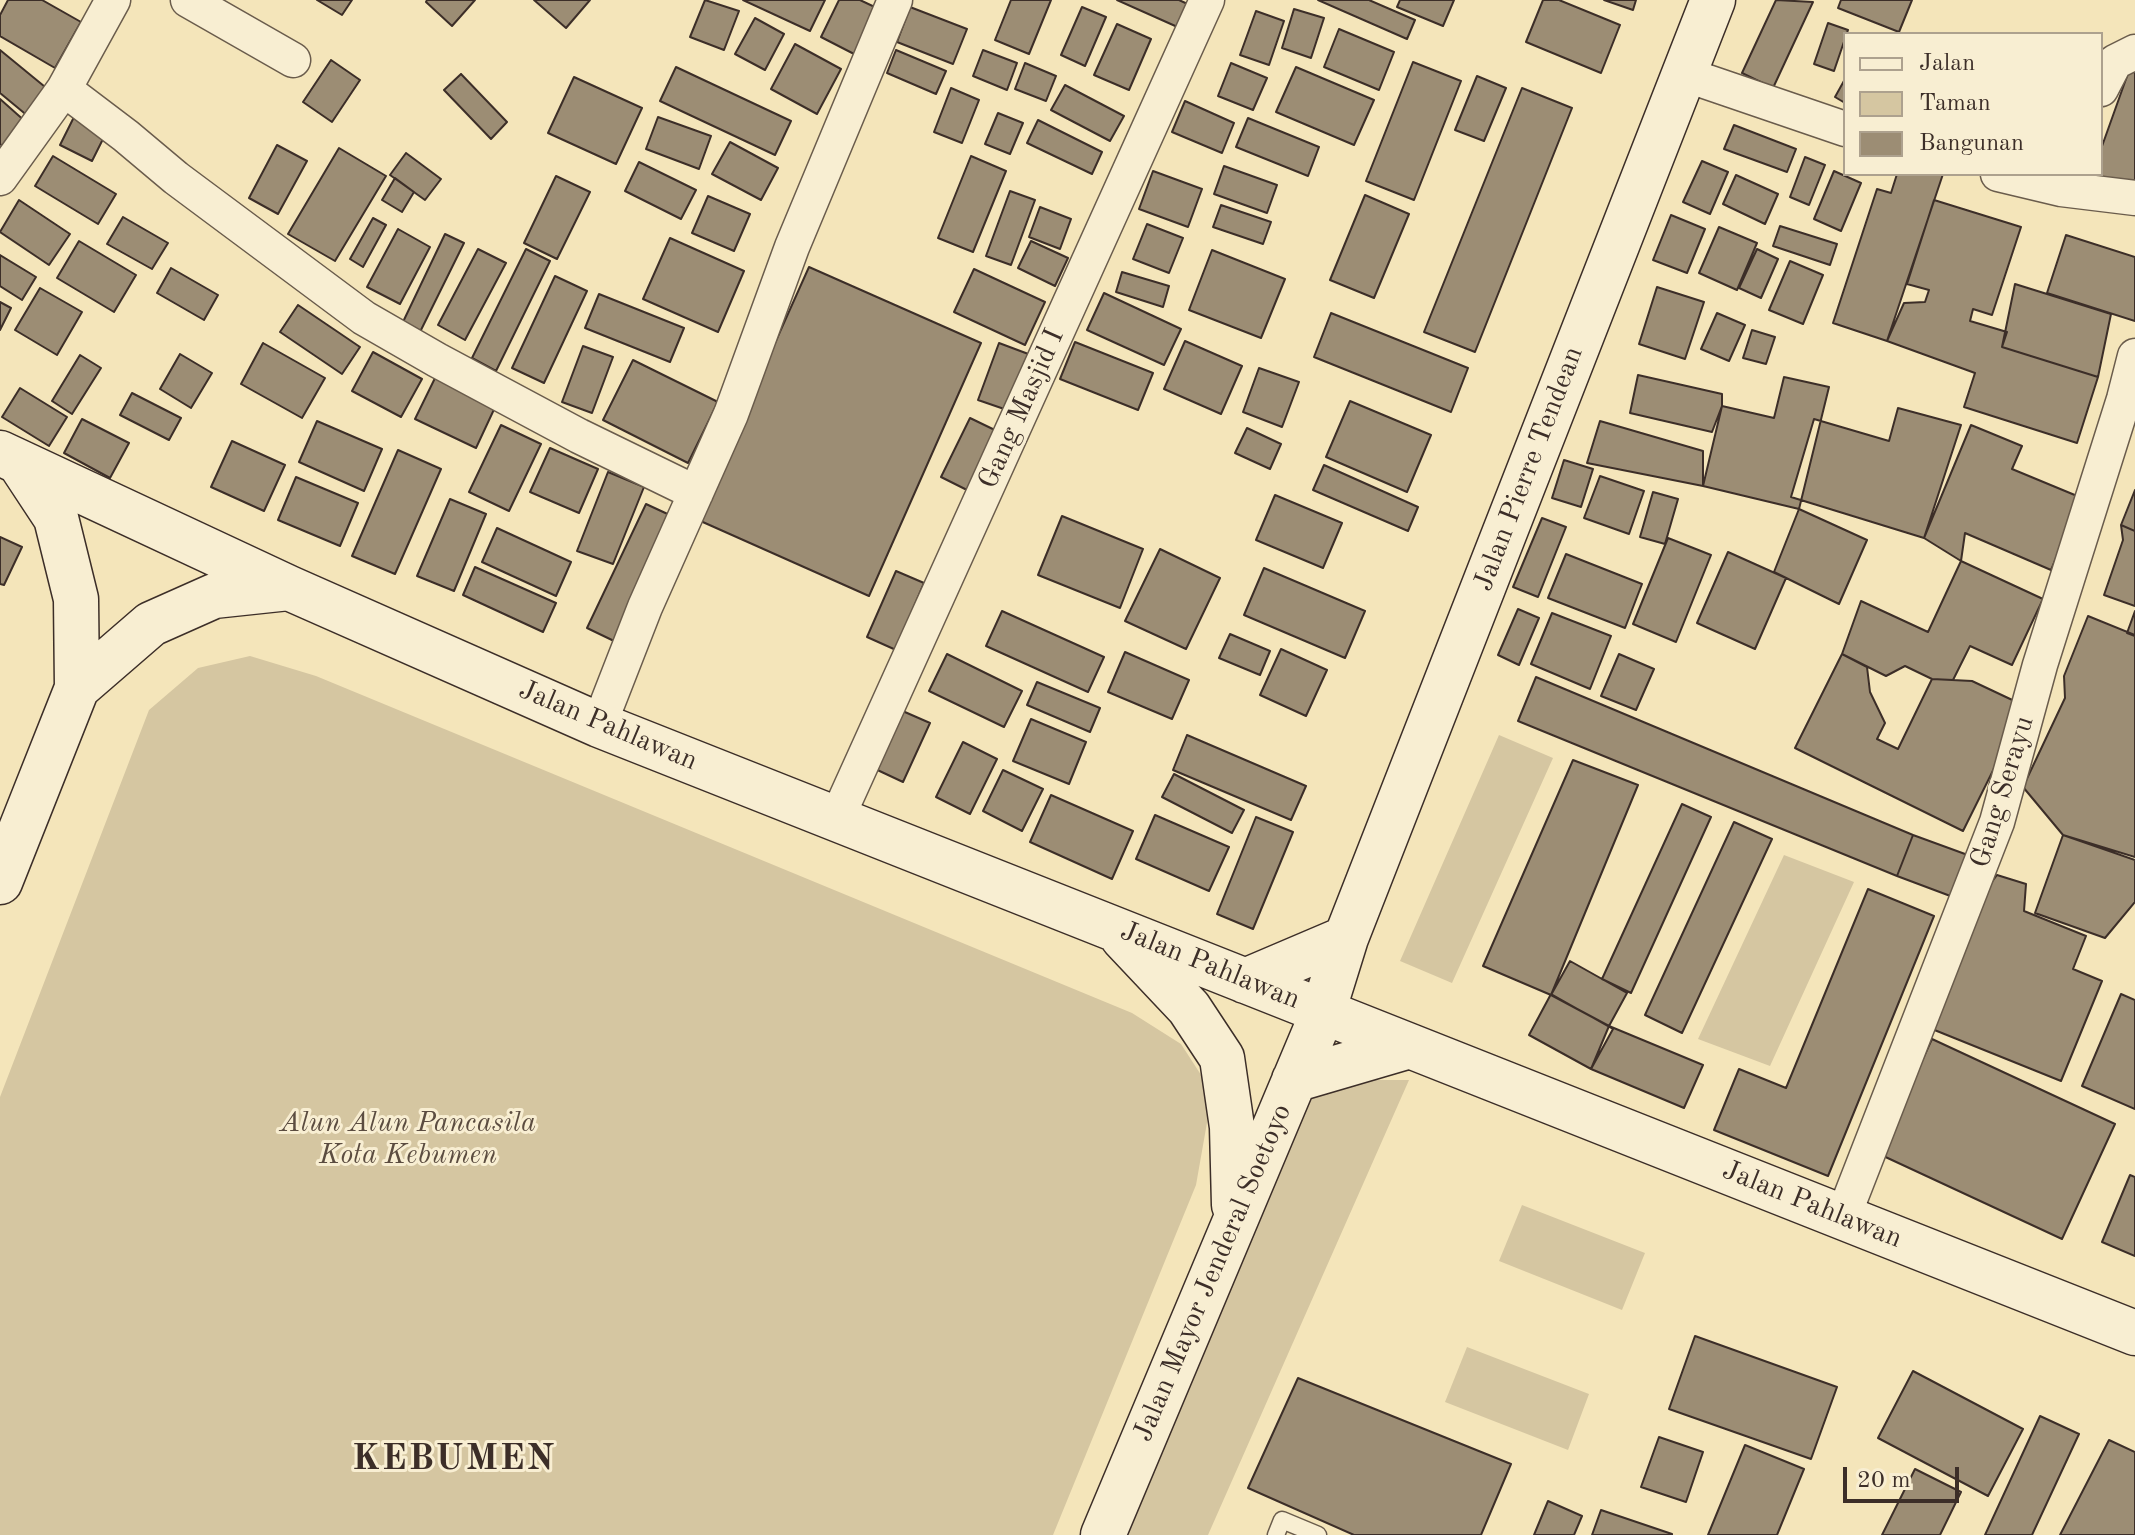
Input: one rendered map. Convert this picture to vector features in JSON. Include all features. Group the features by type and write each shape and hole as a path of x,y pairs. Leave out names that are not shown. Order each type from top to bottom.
{"main road":[{"name":"Jalan Pierre Tendean","path":"1323,1012 1346,938 1713,0"},
{"name":"Jalan Pahlawan","path":"10,457 289,588 599,725 2135,1333"},
{"name":"Jalan Pahlawan","path":"0,882 77,688 76,599 56,518 10,457"},
{"name":"Jalan Pahlawan","path":"77,688 151,624 214,596 289,588"},
{"path":"1113,928 1189,1008 1222,1058 1232,1127 1234,1223"},
{"path":"1245,981 1346,938"},
{"name":"Jalan Mayor Jenderal Soetoyo","path":"1103,1535 1323,1012"},
{"path":"1294,1080 1410,1046"}],"street":[{"path":"0,178 64,89 113,0"},
{"path":"188,0 293,60"},
{"path":"599,725 645,607 731,414 792,247 895,0"},
{"name":"Gang Masjid I","path":"837,818 1207,0"},
{"path":"2103,85 2115,62 2135,52"},
{"path":"1684,74 1843,128"},
{"path":"64,89 176,178 364,318 566,429 696,493"},
{"path":"2014,176 2064,182 2135,198"},
{"name":"Gang Serayu","path":"1843,1217 1997,822 2040,665 2135,356"}],"lane":[{"path":"1276,1535 1282,1520 1318,1535"}],"green space":[{"name":"Alun Alun Pancasila Kota Kebumen","path":"250,656 316,676 1132,1013 1181,1044 1203,1078 1208,1117 1196,1185 1053,1535 0,1535 0,1097 149,710 198,668"},
{"path":"1499,735 1553,758 1452,983 1400,961"},
{"path":"1784,855 1854,882 1770,1066 1698,1039"},
{"path":"1294,1080 1409,1080 1208,1535 1120,1535"},
{"path":"1522,1205 1645,1253 1622,1310 1499,1261"},
{"path":"1467,1347 1589,1394 1568,1450 1445,1402"}],"building":[{"path":"8,0 42,0 81,22 55,68 0,36 0,15"},
{"path":"317,0 352,0 342,15"},
{"path":"427,0 475,0 452,26"},
{"path":"534,0 590,0 566,28"},
{"path":"705,0 739,11 724,50 690,37"},
{"path":"743,0 825,0 810,31"},
{"path":"839,0 860,0 879,9 856,55 821,37"},
{"path":"1011,0 1051,0 1029,54 995,40"},
{"path":"1117,0 1179,0 1192,6 1182,29"},
{"path":"1318,0 1369,0 1415,20 1407,39"},
{"path":"1400,0 1454,0 1443,26 1397,7"},
{"path":"1543,0 1559,0 1620,25 1601,73 1526,42"},
{"path":"1604,0 1636,0 1633,10"},
{"path":"1776,0 1813,2 1773,88 1742,73"},
{"path":"1841,0 1912,0 1899,32 1838,8"},
{"path":"910,7 967,29 953,64 897,42"},
{"path":"1082,7 1106,17 1085,66 1061,55"},
{"path":"1294,9 1324,18 1311,58 1282,48"},
{"path":"1256,11 1284,21 1269,65 1240,55"},
{"path":"755,18 784,34 765,70 735,54"},
{"path":"1828,23 1848,30 1843,32 1843,45 1834,71 1814,64"},
{"path":"1117,24 1151,39 1129,90 1094,75"},
{"path":"1339,29 1394,52 1379,90 1324,67"},
{"path":"795,44 841,69 817,114 771,89"},
{"path":"0,50 50,91 29,117 0,93"},
{"path":"896,50 946,71 936,94 887,73"},
{"path":"983,50 1017,63 1007,90 973,76"},
{"path":"331,60 360,80 332,122 303,102"},
{"path":"1413,62 1461,81 1414,200 1366,181"},
{"path":"1025,63 1056,76 1046,101 1015,89"},
{"path":"1231,63 1267,78 1253,110 1218,96"},
{"path":"2131,65 2135,66 2135,194 2086,191 2091,176 2103,176 2103,143"},
{"path":"676,67 791,121 775,155 660,101"},
{"path":"1296,67 1374,100 1354,145 1276,112"},
{"path":"461,74 507,122 491,139 444,90"},
{"path":"1477,76 1506,88 1484,141 1455,130"},
{"path":"574,77 642,108 616,164 548,133"},
{"path":"1843,83 1843,102 1835,97"},
{"path":"1065,85 1124,116 1110,141 1051,110"},
{"path":"951,88 979,100 962,143 934,132"},
{"path":"1522,88 1572,108 1475,352 1424,332"},
{"path":"0,99 27,123 5,148 0,144"},
{"path":"1185,101 1234,123 1222,153 1172,132"},
{"path":"76,113 108,129 92,161 60,145"},
{"path":"998,113 1023,123 1010,154 985,144"},
{"path":"658,117 711,136 699,169 646,149"},
{"path":"1248,118 1319,147 1308,176 1236,147"},
{"path":"1038,120 1102,152 1092,174 1027,143"},
{"path":"1734,125 1796,149 1787,172 1724,149"},
{"path":"730,142 778,168 761,200 712,174"},
{"path":"277,145 307,161 278,214 249,198"},
{"path":"339,148 386,176 335,261 288,234"},
{"path":"406,153 441,179 425,200 390,175"},
{"path":"53,156 116,194 98,224 35,186"},
{"path":"971,156 1006,171 973,252 938,238"},
{"path":"1805,157 1825,165 1809,205 1790,197"},
{"path":"1702,161 1728,172 1710,214 1683,202"},
{"path":"639,162 696,190 681,219 625,191"},
{"path":"1224,166 1277,185 1267,213 1214,194"},
{"path":"1153,171 1202,189 1188,227 1139,209"},
{"path":"1834,171 1861,183 1841,231 1814,219"},
{"path":"1736,175 1778,194 1765,224 1723,204"},
{"path":"556,176 590,192 557,259 524,243"},
{"path":"1896,176 1942,176 1887,341 1833,323 1877,189 1891,193"},
{"path":"395,178 414,192 402,212 382,200"},
{"path":"1010,191 1035,200 1011,265 986,256"},
{"path":"1365,195 1409,214 1374,298 1330,280"},
{"path":"708,196 750,214 734,251 692,233"},
{"path":"19,200 70,234 49,265 0,232"},
{"path":"1934,200 2021,227 1992,315 1973,309 1970,321 2007,332 2002,347 2098,377 2077,443 1964,407 1975,373 1887,341 1904,303 1925,302 1929,290 1907,284"},
{"path":"1221,205 1271,222 1263,244 1213,227"},
{"path":"1040,207 1071,219 1060,249 1029,237"},
{"path":"1671,215 1705,229 1687,273 1653,260"},
{"path":"123,217 168,243 152,269 107,244"},
{"path":"373,218 386,225 363,267 350,259"},
{"path":"1147,224 1183,238 1169,273 1133,259"},
{"path":"1780,226 1837,244 1830,265 1773,246"},
{"path":"1719,227 1757,243 1737,290 1699,273"},
{"path":"398,229 430,247 400,304 367,287"},
{"path":"445,234 464,243 420,332 402,324"},
{"path":"2066,235 2135,257 2135,321 2047,293"},
{"path":"670,238 744,271 718,332 643,299"},
{"path":"79,241 136,275 114,312 57,278"},
{"path":"1031,241 1068,258 1055,286 1018,268"},
{"path":"478,249 506,263 465,340 438,325"},
{"path":"526,249 550,261 496,371 472,358"},
{"path":"1757,249 1778,259 1761,298 1739,288"},
{"path":"1212,250 1285,279 1261,338 1189,310"},
{"path":"0,255 36,277 22,300 0,286"},
{"path":"1790,261 1823,275 1803,324 1769,310"},
{"path":"809,267 981,343 869,596 696,519"},
{"path":"171,268 218,295 204,320 157,293"},
{"path":"974,269 1045,302 1025,345 954,312"},
{"path":"1122,272 1169,286 1163,307 1116,292"},
{"path":"555,276 587,291 544,383 512,368"},
{"path":"2015,284 2111,314 2098,377 2002,347"},
{"path":"1657,287 1704,302 1685,359 1639,344"},
{"path":"40,288 82,312 57,355 15,330"},
{"path":"1104,293 1181,329 1164,365 1087,330"},
{"path":"599,294 684,328 670,362 585,328"},
{"path":"0,302 11,308 0,330"},
{"path":"298,305 360,347 342,374 280,332"},
{"path":"1331,313 1468,368 1451,412 1314,357"},
{"path":"1717,313 1745,325 1729,361 1701,349"},
{"path":"1752,330 1775,337 1766,364 1743,358"},
{"path":"1185,341 1242,366 1221,414 1164,389"},
{"path":"1075,342 1153,373 1138,410 1060,379"},
{"path":"263,343 325,378 302,418 241,384"},
{"path":"999,343 1031,355 1010,411 978,400"},
{"path":"583,346 613,357 592,413 562,402"},
{"path":"373,352 422,379 401,417 352,391"},
{"path":"180,354 212,373 191,408 160,389"},
{"path":"80,355 101,368 72,414 52,401"},
{"path":"633,360 718,402 688,463 603,420"},
{"path":"1259,368 1299,382 1282,427 1243,412"},
{"path":"437,374 497,403 476,448 415,419"},
{"path":"1638,375 1722,394 1722,406 1712,432 1630,413"},
{"path":"1784,377 1829,387 1799,509 1703,486 1722,406 1774,418"},
{"path":"20,388 67,417 49,446 2,417"},
{"path":"132,393 181,418 169,440 120,415"},
{"path":"1350,401 1431,435 1407,492 1326,457"},
{"path":"1898,408 1961,425 1924,538 1791,497 1814,419 1889,441"},
{"path":"970,418 1001,433 971,492 941,477"},
{"path":"82,419 129,443 110,478 64,453"},
{"path":"317,421 382,449 364,491 299,462"},
{"path":"1600,421 1703,451 1703,486 1587,463"},
{"path":"501,425 541,444 509,511 469,492"},
{"path":"1971,425 2022,446 2012,469 2082,498 2051,570 1965,533 1961,561 1924,538"},
{"path":"1247,428 1281,444 1270,469 1235,453"},
{"path":"232,441 285,465 264,511 211,487"},
{"path":"550,448 598,469 579,513 530,492"},
{"path":"398,450 441,469 395,574 352,556"},
{"path":"1564,460 1593,469 1581,507 1552,498"},
{"path":"1324,465 1418,507 1408,531 1313,490"},
{"path":"608,472 644,487 613,564 577,551"},
{"path":"1600,476 1644,491 1629,534 1584,518"},
{"path":"296,477 358,503 340,546 278,520"},
{"path":"2135,490 2135,531 2121,525"},
{"path":"1653,492 1678,499 1665,544 1640,537"},
{"path":"1275,495 1342,523 1323,568 1256,540"},
{"path":"450,499 486,514 454,591 417,576"},
{"path":"646,504 674,517 614,641 587,628"},
{"path":"1799,509 1867,540 1839,604 1774,572"},
{"path":"1062,516 1143,549 1120,608 1038,575"},
{"path":"1542,518 1566,527 1538,597 1513,587"},
{"path":"2121,525 2135,531 2135,606 2104,595 2123,540"},
{"path":"497,528 571,562 556,596 482,562"},
{"path":"0,537 22,547 4,585 0,584"},
{"path":"1668,538 1711,555 1676,642 1633,624"},
{"path":"1160,549 1220,578 1186,649 1125,621"},
{"path":"1728,552 1786,578 1755,649 1697,623"},
{"path":"1566,554 1642,584 1625,628 1548,598"},
{"path":"1961,561 2043,599 2012,665 1970,646 1953,680 1932,679 1905,666 1886,676 1842,654 1861,601 1928,632"},
{"path":"475,567 556,603 543,632 463,595"},
{"path":"1264,568 1365,611 1345,658 1244,615"},
{"path":"896,571 924,583 896,650 867,637"},
{"path":"1518,609 1539,618 1519,665 1498,655"},
{"path":"1002,611 1104,657 1088,692 986,646"},
{"path":"2135,611 2135,636 2127,633"},
{"path":"1552,613 1611,636 1590,689 1531,664"},
{"path":"2088,616 2135,635 2135,857 2063,835 2023,787 2065,698 2064,676"},
{"path":"1230,634 1270,651 1260,675 1219,658"},
{"path":"1281,649 1327,670 1306,716 1260,695"},
{"path":"1125,652 1189,680 1172,719 1108,692"},
{"path":"947,654 1022,691 1004,727 929,691"},
{"path":"1619,654 1654,669 1636,710 1601,696"},
{"path":"1842,654 1867,667 1870,692 1885,723 1877,739 1898,749 1932,679 1972,681 2025,706 1963,831 1795,748"},
{"path":"1536,677 1913,835 1897,876 1518,721"},
{"path":"1037,682 1100,708 1090,732 1027,705"},
{"path":"898,709 930,723 903,782 871,767"},
{"path":"1031,719 1086,742 1069,784 1013,761"},
{"path":"1187,735 1306,786 1291,820 1173,770"},
{"path":"963,742 997,759 970,814 936,797"},
{"path":"1573,760 1638,785 1551,995 1483,966"},
{"path":"1003,770 1043,789 1022,831 983,811"},
{"path":"1174,774 1244,810 1232,833 1162,797"},
{"path":"1051,795 1133,831 1112,879 1030,842"},
{"path":"1682,804 1711,817 1631,993 1602,979"},
{"path":"1155,815 1229,847 1209,891 1136,859"},
{"path":"1256,817 1293,832 1253,929 1217,914"},
{"path":"1734,822 1772,839 1682,1033 1645,1015"},
{"path":"1913,835 1976,858 1961,900 1897,876"},
{"path":"2063,835 2135,860 2135,902 2105,938 2035,913"},
{"path":"1997,875 2026,884 2024,911 2086,936 2073,969 2102,981 2061,1081 1927,1027 1982,895"},
{"path":"1868,889 1934,916 1828,1176 1714,1130 1739,1069 1786,1088"},
{"path":"1570,961 1627,993 1609,1026 1551,995"},
{"path":"1551,994 1613,1029 1591,1069 1529,1035"},
{"path":"2121,994 2135,1000 2135,1109 2082,1086"},
{"path":"1609,1026 1703,1065 1684,1108 1591,1069"},
{"path":"1932,1039 2115,1124 2062,1239 1879,1154"},
{"path":"2130,1175 2135,1177 2135,1256 2102,1242"},
{"path":"1695,1336 1837,1387 1811,1459 1669,1409"},
{"path":"1913,1371 2023,1429 1988,1496 1878,1438"},
{"path":"1298,1378 1511,1464 1481,1535 1354,1535 1248,1488"},
{"path":"2040,1416 2079,1434 2032,1535 1985,1535"},
{"path":"1659,1437 1703,1452 1686,1502 1641,1487"},
{"path":"2109,1440 2135,1452 2135,1535 2060,1535"},
{"path":"1745,1445 1804,1469 1777,1535 1708,1535"},
{"path":"1915,1469 1961,1492 1940,1535 1882,1535"},
{"path":"1548,1501 1582,1516 1574,1535 1534,1535"},
{"path":"1601,1510 1672,1534 1672,1535 1592,1535"}],"district":[{"name":"KEBUMEN","path":"454,1460"}]}
